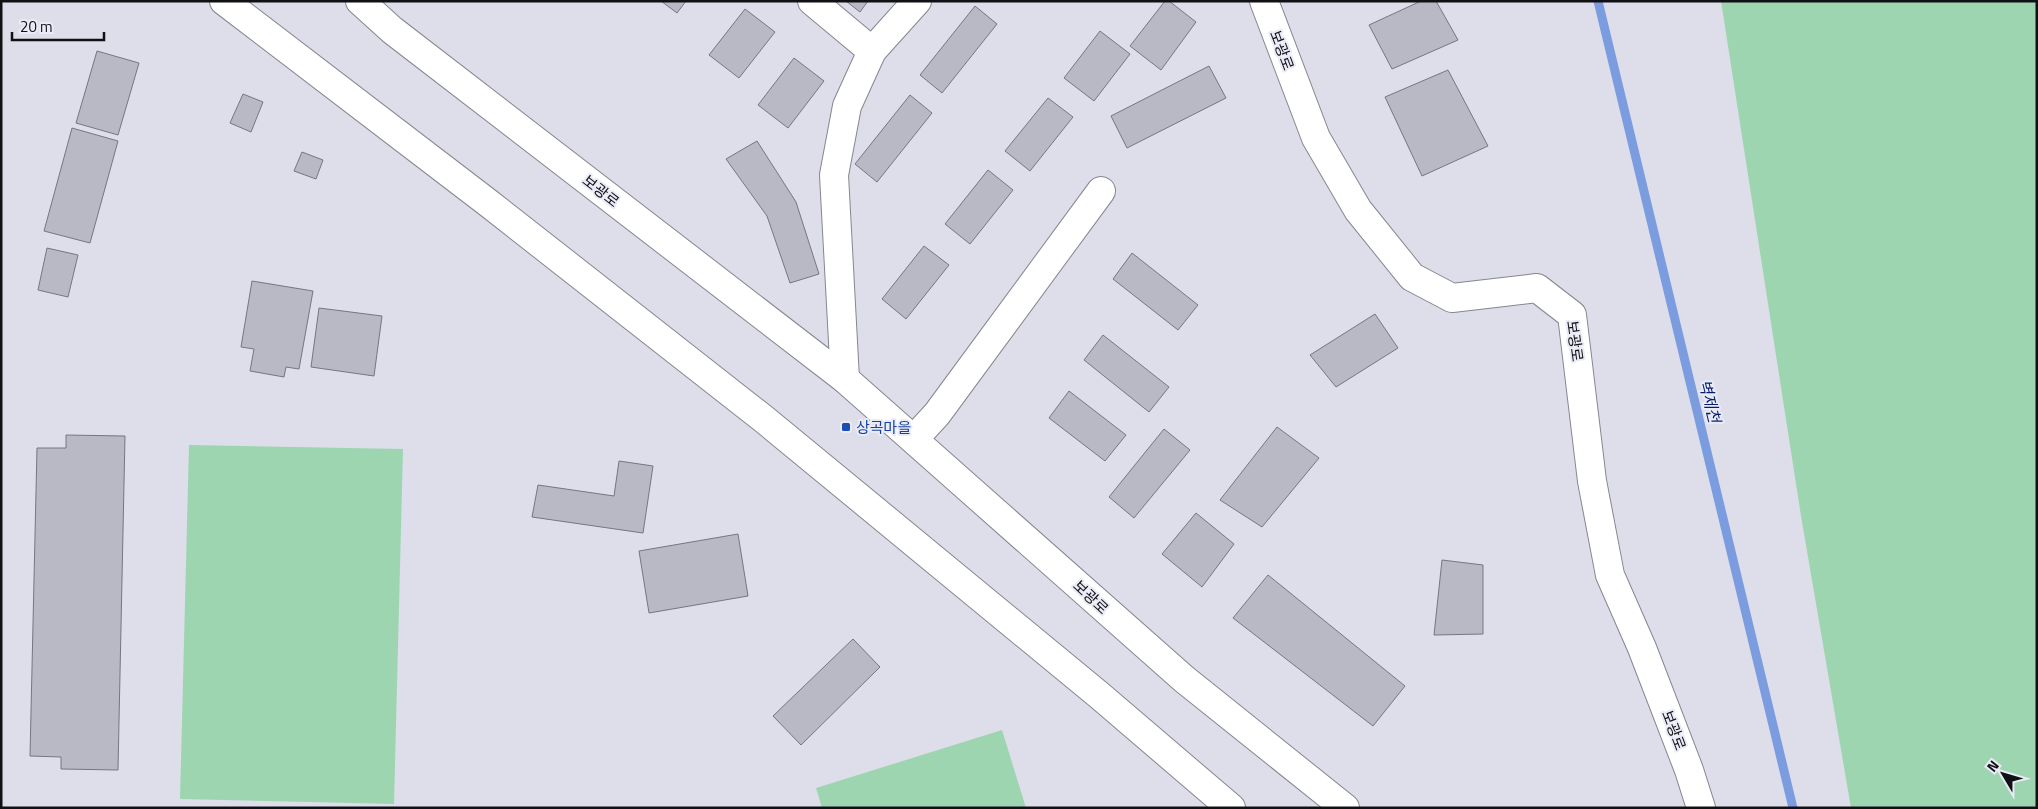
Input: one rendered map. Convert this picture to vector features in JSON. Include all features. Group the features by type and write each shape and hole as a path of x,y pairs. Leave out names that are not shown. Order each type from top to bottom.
{"main road":[{"path":"224,1 480,196 765,420 1231,808"},
{"name":"보광로","path":"360,1 392,30 845,379 1184,679 1345,808"},
{"path":"812,1 872,51"},
{"path":"845,379 834,175 848,106 872,51 917,1"},
{"name":"보광로","path":"1264,1 1316,138 1358,210 1412,277 1452,298 1537,288 1572,315 1592,481 1610,575 1642,648 1689,770 1701,808"},
{"path":"914,439 937,414 1101,191"}],"green space":[{"path":"1721,1 2037,1 2037,808 1851,808 1801,516"},
{"path":"189,445 403,449 394,804 180,799"},
{"path":"1002,730 1026,808 822,808 816,788"}],"building":[{"path":"661,1 686,1 677,13"},
{"path":"846,1 868,1 860,12"},
{"path":"1165,1 1169,1 1196,22 1161,70 1130,46"},
{"path":"1421,1 1436,1 1458,40 1392,69 1369,25"},
{"path":"975,6 997,24 942,93 920,75"},
{"path":"745,9 775,32 739,78 709,55"},
{"path":"1100,31 1130,54 1094,101 1064,78"},
{"path":"97,51 139,63 118,135 76,123"},
{"path":"794,58 824,81 788,128 758,105"},
{"path":"1209,66 1226,98 1127,148 1111,116"},
{"path":"1448,70 1488,146 1422,176 1385,97"},
{"path":"243,94 263,102 251,132 230,123"},
{"path":"910,95 932,113 877,182 855,164"},
{"path":"1048,98 1073,117 1030,171 1005,151"},
{"path":"72,128 118,141 90,243 44,231"},
{"path":"757,141 796,202 819,274 790,283 767,216 726,159"},
{"path":"302,152 323,160 316,179 294,171"},
{"path":"988,170 1013,190 970,244 945,224"},
{"path":"924,246 949,265 906,319 882,299"},
{"path":"47,248 78,255 68,297 38,290"},
{"path":"1132,253 1198,305 1178,330 1113,279"},
{"path":"252,281 313,291 299,369 286,367 284,377 250,371 254,349 241,347"},
{"path":"319,308 382,316 374,376 311,367"},
{"path":"1375,314 1398,348 1336,387 1310,355"},
{"path":"1103,335 1169,387 1149,412 1084,360"},
{"path":"1069,391 1126,435 1105,461 1049,418"},
{"path":"1277,427 1319,458 1262,527 1220,500"},
{"path":"1164,429 1190,450 1134,518 1109,497"},
{"path":"66,435 125,436 118,770 61,769 61,757 30,756 37,448 66,448"},
{"path":"619,461 653,466 643,533 532,517 538,485 614,496"},
{"path":"1196,513 1234,544 1202,587 1162,554"},
{"path":"738,534 748,596 649,613 639,551"},
{"path":"1442,560 1483,565 1483,634 1434,635"},
{"path":"1268,575 1405,686 1373,726 1233,618"},
{"path":"853,639 880,667 801,745 773,716"}],"waterway":[{"name":"벽제천","path":"1598,1 1793,808"}],"place":[{"name":"상곡마을","path":"846,427"}]}
